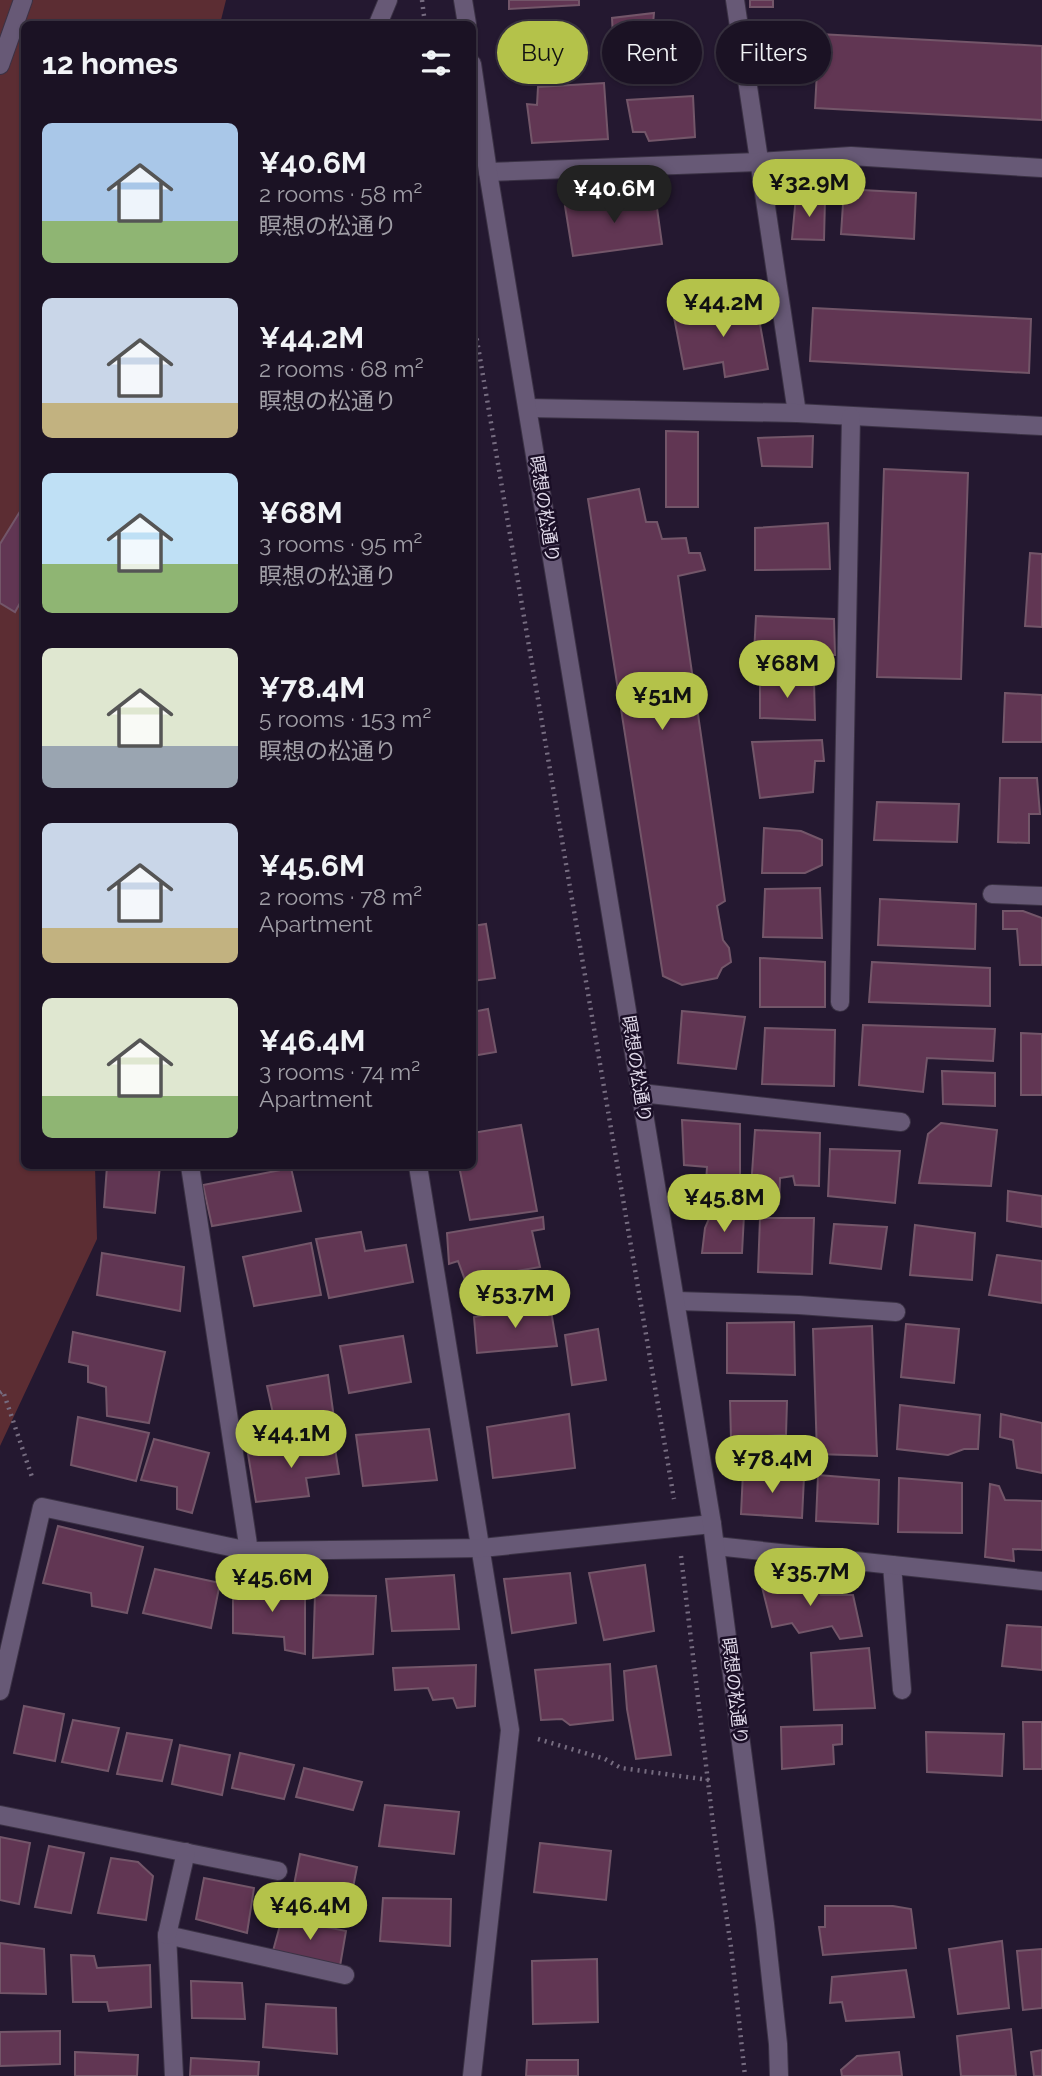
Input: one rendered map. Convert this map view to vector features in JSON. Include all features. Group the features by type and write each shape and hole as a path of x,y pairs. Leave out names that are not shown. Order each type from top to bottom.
{"street":[{"path":"0,65 23,0"},
{"path":"379,21 387,0"},
{"path":"463,0 466,21"},
{"path":"735,0 797,413"},
{"name":"瞑想の松通り","path":"476,91 716,1546 765,1924 779,2076"},
{"path":"488,172 851,156 1042,168"},
{"path":"528,408 797,413 1042,426"},
{"path":"840,1002 851,417"},
{"path":"992,894 1042,895"},
{"path":"641,1093 901,1122"},
{"path":"190,1169 249,1551"},
{"path":"419,1169 510,1730 472,2076"},
{"path":"677,1301 799,1305 896,1312"},
{"path":"0,1691 42,1507 249,1551 482,1548 712,1524"},
{"path":"716,1546 1042,1581"},
{"path":"892,1565 902,1690"},
{"path":"0,1815 278,1871"},
{"path":"174,2076 167,1935 186,1852"},
{"path":"167,1935 345,1975"}],"path":[{"path":"422,0 425,21"},
{"path":"476,335 678,1528 745,2076"},
{"path":"0,1393 3,1391 42,1507"},
{"path":"510,1730 605,1759 621,1768 709,1780"}],"shaded area":[{"path":"0,0 226,0 221,21 21,21 21,1169 95,1169 97,1239 0,1446"}],"building":[{"path":"509,0 579,0 579,5 509,9"},
{"path":"750,0 773,0 773,7 750,7"},
{"path":"654,13 653,21 612,21 612,18"},
{"path":"831,35 1042,46 1042,120 815,108 816,84 831,84"},
{"path":"604,84 608,139 532,143 527,104 537,105 538,87"},
{"path":"693,96 695,137 649,141 645,132 633,132 627,100"},
{"path":"844,189 916,193 914,239 841,234"},
{"path":"655,194 662,244 573,256 565,206"},
{"path":"796,196 825,198 824,240 792,239"},
{"path":"756,302 768,369 725,377 723,362 684,369 674,317"},
{"path":"813,308 1031,319 1029,373 810,361"},
{"path":"666,431 698,432 698,507 666,507"},
{"path":"813,436 812,467 762,466 758,438"},
{"path":"884,469 968,473 961,679 877,677"},
{"path":"639,489 646,522 657,522 662,539 686,538 689,553 700,553 705,570 678,576 725,901 717,906 723,940 729,948 731,962 722,968 717,978 682,985 663,976 588,499"},
{"path":"21,510 21,601 15,612 0,603 0,544"},
{"path":"828,523 830,569 755,570 755,528"},
{"path":"1030,553 1042,554 1042,627 1025,626"},
{"path":"756,616 834,619 835,655 754,654"},
{"path":"760,679 814,681 815,720 760,718"},
{"path":"1005,693 1042,695 1042,742 1003,742"},
{"path":"822,740 824,761 815,761 813,792 760,798 752,742"},
{"path":"1000,778 1037,778 1040,814 1029,814 1029,843 998,842"},
{"path":"877,802 959,804 957,842 874,840"},
{"path":"764,828 801,831 822,840 822,865 805,873 762,873"},
{"path":"820,888 822,938 763,937 765,889"},
{"path":"880,899 976,904 975,949 878,945"},
{"path":"1003,911 1023,911 1042,918 1042,965 1020,965 1017,929 1003,929"},
{"path":"486,924 495,978 476,980 476,925"},
{"path":"760,958 825,962 825,1007 760,1007"},
{"path":"872,962 990,968 990,1006 869,1002"},
{"path":"488,1009 496,1052 476,1055 476,1011"},
{"path":"682,1011 745,1017 736,1069 678,1063"},
{"path":"863,1025 995,1029 993,1061 927,1058 923,1092 859,1085"},
{"path":"765,1028 835,1030 834,1086 762,1084"},
{"path":"1021,1033 1042,1034 1042,1095 1021,1095"},
{"path":"942,1071 995,1073 995,1106 943,1104"},
{"path":"682,1120 740,1124 740,1184 706,1183 707,1167 684,1165"},
{"path":"941,1123 997,1130 991,1186 919,1183 928,1134"},
{"path":"521,1125 537,1211 470,1220 460,1169 476,1169 476,1132"},
{"path":"755,1130 820,1133 819,1186 795,1185 793,1176 780,1178 779,1204 750,1202"},
{"path":"830,1149 900,1151 895,1203 828,1196"},
{"path":"107,1169 160,1169 155,1213 104,1207"},
{"path":"291,1169 301,1211 212,1226 203,1185"},
{"path":"1008,1191 1042,1196 1042,1227 1007,1221"},
{"path":"711,1214 744,1215 742,1253 702,1253 705,1228"},
{"path":"543,1217 544,1229 532,1231 540,1267 465,1280 458,1261 449,1264 447,1233"},
{"path":"760,1218 814,1218 812,1274 758,1272"},
{"path":"834,1224 887,1227 881,1269 830,1263"},
{"path":"915,1225 975,1233 972,1280 910,1275"},
{"path":"361,1232 365,1251 406,1245 413,1282 329,1298 316,1239"},
{"path":"311,1243 321,1295 254,1306 243,1257"},
{"path":"102,1253 184,1267 180,1311 97,1295"},
{"path":"997,1255 1042,1261 1042,1303 989,1295"},
{"path":"550,1305 557,1346 477,1353 474,1317"},
{"path":"794,1322 795,1375 727,1373 727,1323"},
{"path":"906,1324 959,1329 954,1383 901,1377"},
{"path":"872,1326 877,1456 817,1454 813,1329"},
{"path":"598,1329 606,1380 572,1385 565,1335"},
{"path":"73,1332 165,1352 149,1423 107,1416 106,1387 88,1382 88,1366 69,1362"},
{"path":"403,1336 411,1382 349,1393 340,1346"},
{"path":"328,1375 334,1418 276,1427 267,1386"},
{"path":"730,1401 787,1401 786,1435 731,1438"},
{"path":"900,1405 980,1415 978,1449 964,1449 948,1455 897,1449"},
{"path":"569,1414 575,1468 493,1478 487,1427"},
{"path":"1001,1414 1042,1423 1042,1473 1017,1468 1013,1440 1000,1437"},
{"path":"78,1417 149,1433 136,1481 71,1465"},
{"path":"429,1429 437,1480 363,1486 356,1435"},
{"path":"154,1439 209,1453 192,1513 177,1509 177,1487 141,1480"},
{"path":"334,1442 339,1474 306,1478 309,1496 256,1502 248,1454"},
{"path":"743,1472 804,1477 802,1518 741,1514"},
{"path":"818,1475 879,1480 878,1524 816,1521"},
{"path":"899,1478 962,1483 962,1533 898,1532"},
{"path":"990,1484 999,1486 1005,1500 1042,1501 1042,1550 1013,1549 1014,1561 985,1557"},
{"path":"58,1526 143,1547 127,1613 92,1606 91,1593 43,1583"},
{"path":"645,1565 654,1631 604,1640 589,1573"},
{"path":"155,1569 220,1583 211,1628 143,1613"},
{"path":"570,1573 576,1623 512,1633 504,1579"},
{"path":"454,1575 459,1629 392,1631 386,1579"},
{"path":"788,1575 792,1583 816,1583 821,1595 853,1595 862,1636 840,1639 832,1626 799,1633 792,1623 772,1627 760,1579"},
{"path":"233,1587 305,1587 305,1654 285,1650 284,1637 233,1633"},
{"path":"315,1595 376,1596 373,1654 313,1658"},
{"path":"1007,1625 1042,1627 1042,1670 1002,1666"},
{"path":"869,1648 875,1708 814,1710 811,1653"},
{"path":"610,1664 613,1720 570,1725 562,1719 541,1720 535,1670"},
{"path":"476,1665 475,1706 457,1708 453,1698 433,1700 428,1688 395,1690 393,1668"},
{"path":"656,1666 671,1755 636,1759 627,1709 624,1671"},
{"path":"24,1706 64,1714 55,1761 14,1753"},
{"path":"73,1720 119,1728 108,1771 62,1762"},
{"path":"1023,1722 1042,1722 1042,1769 1024,1769"},
{"path":"842,1725 842,1744 833,1745 834,1764 782,1769 781,1727"},
{"path":"926,1732 1004,1734 1002,1776 927,1772"},
{"path":"127,1733 172,1740 162,1781 117,1774"},
{"path":"180,1745 230,1755 222,1795 172,1784"},
{"path":"240,1753 294,1765 284,1799 232,1788"},
{"path":"304,1768 362,1782 353,1810 296,1797"},
{"path":"385,1805 459,1812 454,1854 379,1846"},
{"path":"0,1837 30,1843 19,1904 0,1900"},
{"path":"540,1843 611,1851 606,1900 534,1892"},
{"path":"49,1846 84,1853 71,1913 35,1907"},
{"path":"300,1854 357,1867 350,1903 293,1890"},
{"path":"111,1858 138,1862 153,1876 146,1920 98,1913"},
{"path":"204,1878 254,1888 247,1933 196,1919"},
{"path":"383,1898 451,1899 450,1946 380,1941"},
{"path":"825,1906 893,1906 911,1909 916,1948 823,1955 819,1927 825,1927"},
{"path":"282,1918 346,1931 340,1966 273,1951"},
{"path":"1002,1941 1009,2008 958,2014 949,1949"},
{"path":"0,1943 44,1949 46,1994 0,1993"},
{"path":"1042,1949 1042,2008 1023,2010 1017,1951"},
{"path":"71,1955 94,1956 97,1968 150,1965 151,2007 109,2011 107,2002 73,2002"},
{"path":"597,1959 598,2022 533,2024 532,1961"},
{"path":"906,1970 914,2017 846,2021 842,2002 830,2003 832,1977"},
{"path":"191,1981 242,1983 245,2019 192,2018"},
{"path":"266,2004 336,2008 337,2054 263,2047"},
{"path":"1011,2029 1016,2076 961,2076 957,2036"},
{"path":"60,2031 60,2064 0,2066 0,2032"},
{"path":"1042,2050 1042,2076 1034,2076 1031,2052"},
{"path":"75,2052 138,2055 137,2076 75,2076"},
{"path":"899,2052 902,2076 842,2076 841,2070 857,2056"},
{"path":"191,2058 259,2062 258,2076 190,2076"},
{"path":"527,2060 578,2060 578,2076 526,2076"}]}
